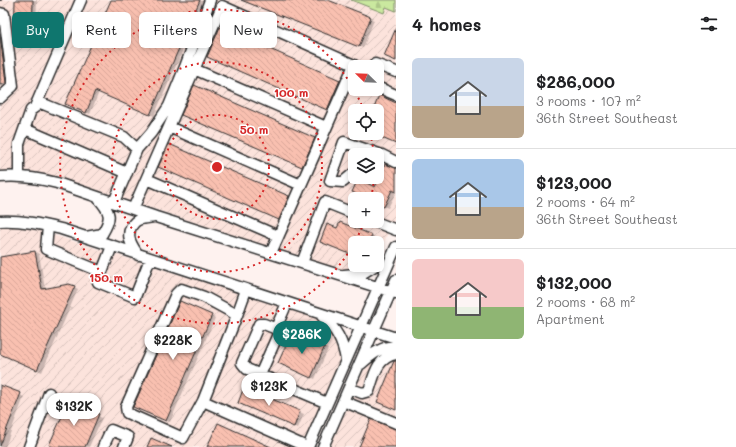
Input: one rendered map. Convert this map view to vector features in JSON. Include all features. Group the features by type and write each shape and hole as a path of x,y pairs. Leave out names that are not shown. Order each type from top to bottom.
{"street":[{"path":"35,107 81,0"},
{"path":"114,202 137,149 151,133 169,106 210,0"},
{"path":"133,209 222,6 354,65 271,253"},
{"path":"0,13 4,14 13,86 0,98"},
{"path":"384,67 396,72"},
{"path":"194,69 326,127"},
{"path":"384,90 396,95"},
{"path":"19,176 19,144 31,110 40,103 124,137 137,149"},
{"path":"169,127 301,185"},
{"path":"24,129 127,173"},
{"path":"348,178 343,182 330,181 344,142 358,148"},
{"path":"384,158 396,162"},
{"path":"0,177 19,176 42,179 156,217 342,275 393,293"},
{"path":"147,179 278,236"},
{"path":"84,237 102,234 108,225 110,216 107,208 96,196"},
{"path":"302,263 325,202 348,211"},
{"path":"138,255 130,241 129,235 131,228 134,222 138,219 156,217"},
{"path":"0,221 18,220 48,226 396,338"},
{"path":"384,225 396,230"},
{"path":"48,226 46,249 102,272"},
{"path":"112,246 98,282 135,297 150,259"},
{"path":"384,258 395,249"},
{"path":"203,401 307,447 395,249"},
{"path":"342,275 365,272"},
{"path":"323,447 373,330 393,293 396,280"},
{"path":"237,315 204,297 181,289 176,294 126,407 127,413 183,438 203,401 237,315 246,290"},
{"path":"276,328 287,303"},
{"path":"319,313 331,324 340,336 346,360"},
{"path":"260,375 279,332 276,328 264,324 259,324 242,363 247,369 260,375 327,403"},
{"path":"359,365 376,352 391,346 396,346"},
{"path":"349,388 362,393 369,391 380,363 384,358 396,354"},
{"path":"29,447 49,393"},
{"path":"343,401 396,423"},
{"path":"103,447 111,430 128,437 124,447"}],"shaded area":[{"path":"0,0 351,0 384,13 386,7 396,11 396,215 384,242 384,236 348,236 348,270 341,271 79,184 26,171 0,172"},
{"path":"13,225 31,228 319,318 326,325 339,344 339,363 302,447 0,447 0,226"},
{"path":"391,350 396,350 396,447 328,447 364,370 375,359"}],"green space":[{"path":"351,0 396,0 396,11 386,7 384,13"}],"building":[{"path":"15,0 33,0 33,12 15,12"},
{"path":"111,0 200,0 195,12 139,12 139,48 179,48 150,115 95,91 86,113 65,104 90,48 131,48 131,12 106,12"},
{"path":"241,0 328,0 371,17 359,47 277,14 277,12 271,12"},
{"path":"220,27 220,48 268,48 340,80 327,110 207,57"},
{"path":"396,28 396,61 384,56"},
{"path":"0,34 6,83 0,85"},
{"path":"194,85 315,138 302,167 181,115"},
{"path":"379,96 396,103 396,144 384,139 384,104 376,104"},
{"path":"169,144 289,196 279,220 158,167"},
{"path":"385,164 396,168 396,192 392,190 384,207 384,192 352,192 356,184 369,184 375,187 376,184 384,184"},
{"path":"340,222 348,225 348,228 355,228 372,235 348,236 348,253 320,242 327,224 337,228"},
{"path":"35,251 42,289 69,284 75,286 37,370 0,354 0,257"},
{"path":"180,301 212,315 166,421 133,407"},
{"path":"292,332 325,346 311,378 278,363"},
{"path":"394,361 396,361 396,410 377,402"},
{"path":"0,385 21,393 0,446"},
{"path":"244,387 300,411 294,427 238,403"},
{"path":"69,401 99,414 85,447 54,447 49,445"},
{"path":"371,419 396,429 396,447 359,447"},
{"path":"218,423 271,447 207,447"},
{"path":"151,438 172,447 147,447"}]}
